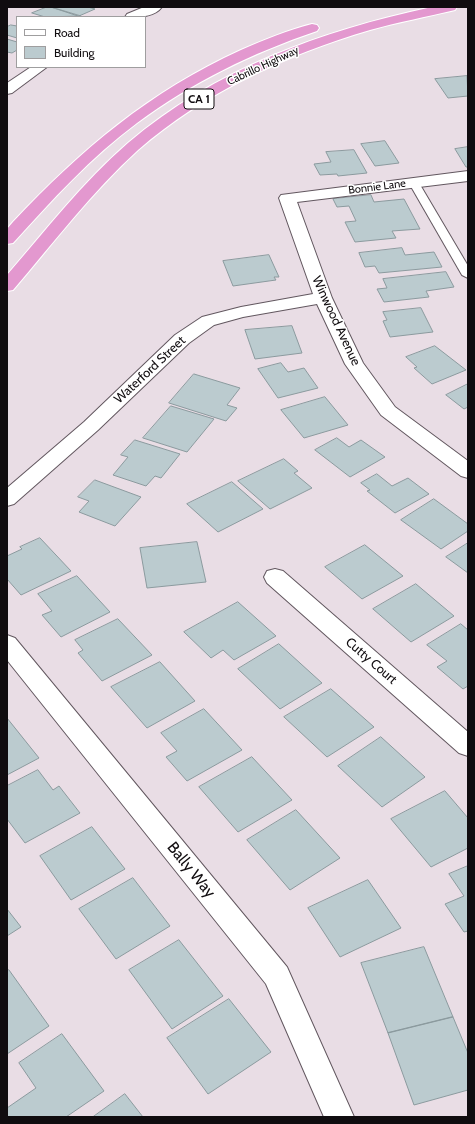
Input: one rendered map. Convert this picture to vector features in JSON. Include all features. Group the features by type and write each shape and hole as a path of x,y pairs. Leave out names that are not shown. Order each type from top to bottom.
{"highway":[{"name":"Cabrillo Highway","path":"7,286 87,193 113,166 158,126 182,109 232,79 291,52 359,29 450,7"},
{"name":"Cabrillo Highway","path":"7,239 85,159 112,135 158,101 211,70 235,59 272,43 329,23"}],"street":[{"path":"134,16 156,7"},
{"path":"7,90 39,68"},
{"name":"Bonnie Lane","path":"287,198 468,176"},
{"name":"Winwood Avenue","path":"287,198 323,298 354,364 388,411 468,471"},
{"name":"Waterford Street","path":"7,499 91,426 182,339 208,321 241,312 323,298"},
{"name":"Cutty Court","path":"275,577 468,746"},
{"name":"Bally Way","path":"7,644 277,976 339,1117"}],"lane":[{"path":"414,183 468,275"}],"building":[{"path":"47,7 51,7 81,16 42,16 32,13"},
{"path":"51,7 88,7 95,9 79,16"},
{"path":"11,25 16,26 16,38 7,35 7,27"},
{"path":"7,39 16,42 16,51 12,53 7,52"},
{"path":"467,76 468,96 448,98 435,79"},
{"path":"385,141 399,163 375,166 361,144"},
{"path":"468,147 468,167 466,167 455,149"},
{"path":"354,150 367,173 338,176 337,174 320,175 314,164 331,162 326,152"},
{"path":"371,195 374,202 404,199 420,229 392,231 396,238 355,242 345,222 356,221 349,206 337,207 333,199"},
{"path":"402,248 405,255 434,252 442,267 379,273 375,266 365,267 359,253"},
{"path":"269,255 279,277 274,277 276,280 233,286 223,261"},
{"path":"446,272 454,287 426,291 429,297 384,302 377,289 387,288 383,279"},
{"path":"421,308 433,332 390,337 383,321 387,320 383,312"},
{"path":"292,326 302,353 255,359 245,330"},
{"path":"435,346 466,370 432,384 414,368 417,367 406,357"},
{"path":"281,363 288,372 304,368 318,388 278,398 258,369"},
{"path":"194,374 240,388 227,405 237,408 226,421 169,403"},
{"path":"468,384 468,407 464,409 446,395"},
{"path":"325,397 348,425 304,438 281,410"},
{"path":"171,406 214,419 187,452 143,438"},
{"path":"337,438 349,447 361,440 385,457 350,477 315,450"},
{"path":"135,440 180,454 161,478 155,476 146,486 113,475 128,457 121,455"},
{"path":"284,459 298,471 294,473 312,488 270,509 238,481"},
{"path":"377,474 392,486 408,478 429,494 395,513 367,491 370,490 361,483"},
{"path":"95,480 141,497 115,526 79,512 89,501 78,497"},
{"path":"232,482 263,509 218,532 187,504"},
{"path":"434,499 468,524 468,531 441,549 401,520"},
{"path":"40,538 71,571 21,595 7,579 7,556 22,549 20,547"},
{"path":"197,542 206,582 147,588 140,548"},
{"path":"468,543 468,573 446,557"},
{"path":"365,545 403,576 362,599 325,567"},
{"path":"77,576 110,612 61,637 42,615 52,611 38,594"},
{"path":"416,584 454,616 411,642 373,609"},
{"path":"238,602 276,636 234,660 223,650 211,658 184,632"},
{"path":"118,619 152,655 102,681 78,653 83,650 75,640"},
{"path":"461,624 468,630 468,686 463,689 437,667 447,661 427,645"},
{"path":"279,644 322,683 280,709 238,669"},
{"path":"160,662 195,701 147,728 111,687"},
{"path":"331,689 374,727 327,757 284,717"},
{"path":"204,709 242,750 187,781 166,757 177,751 161,733"},
{"path":"7,718 39,758 7,775"},
{"path":"381,737 425,777 382,807 338,766"},
{"path":"252,757 292,800 238,832 199,787"},
{"path":"38,770 53,790 59,786 80,813 25,843 7,819 7,786"},
{"path":"445,791 468,818 468,848 431,867 391,819"},
{"path":"296,810 340,858 290,890 247,840"},
{"path":"92,827 125,869 71,900 40,856"},
{"path":"468,866 468,931 464,932 445,904 464,896 449,874"},
{"path":"133,878 170,926 116,959 79,909"},
{"path":"368,880 401,928 340,957 308,908"},
{"path":"7,909 21,927 7,936"},
{"path":"179,940 223,996 172,1029 129,970"},
{"path":"424,947 453,1017 388,1033 361,963"},
{"path":"9,970 49,1026 7,1054 7,971"},
{"path":"229,999 271,1052 208,1094 167,1038"},
{"path":"453,1017 468,1053 468,1090 414,1105 388,1033"},
{"path":"62,1034 104,1091 66,1117 7,1117 7,1108 36,1088 19,1063"},
{"path":"125,1094 143,1117 93,1117"}]}
